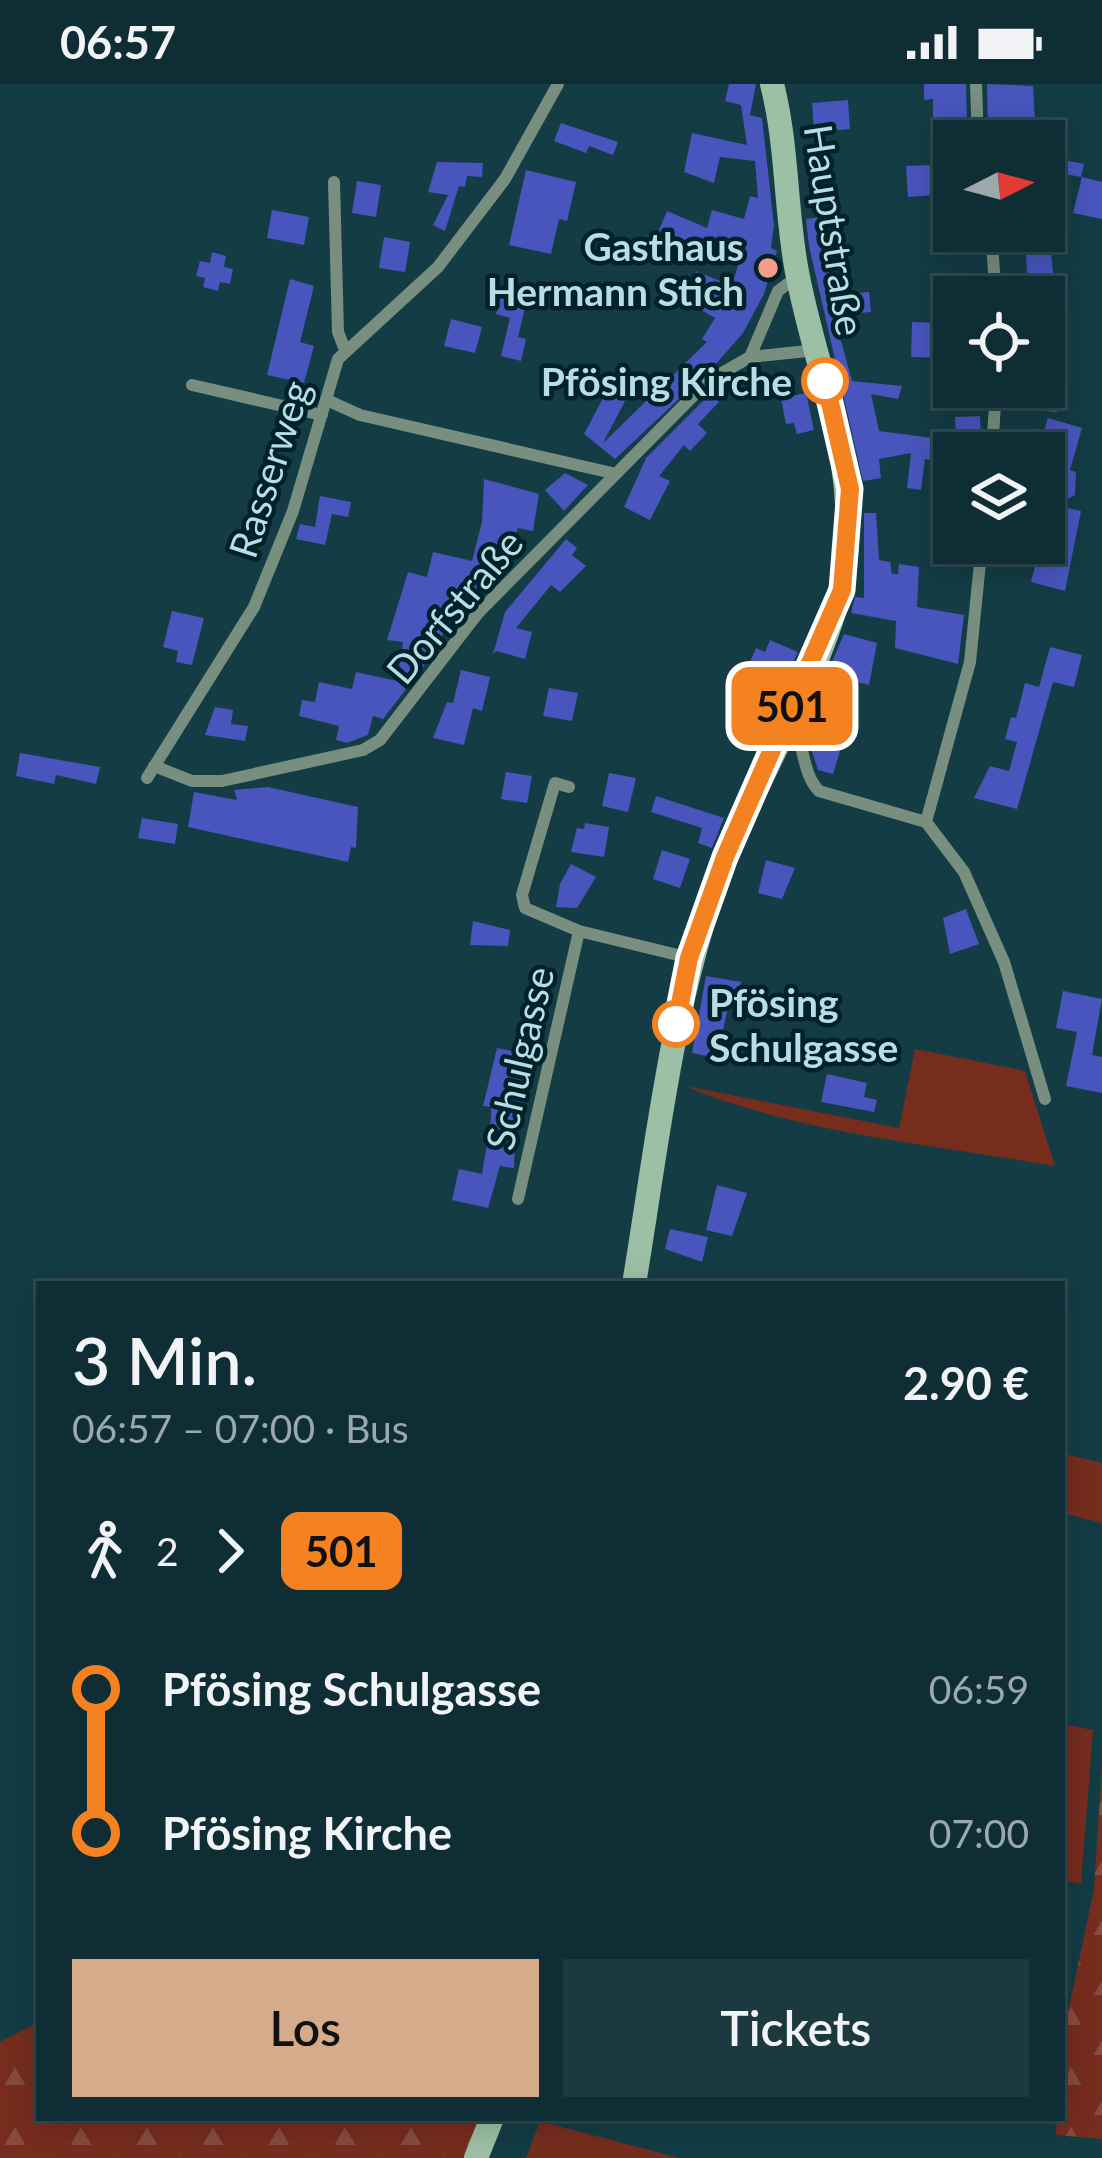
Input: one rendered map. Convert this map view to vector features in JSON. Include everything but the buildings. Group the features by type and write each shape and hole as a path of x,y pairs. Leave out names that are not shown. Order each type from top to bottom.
{"street":[{"name":"Rasserweg","path":"150,772 254,607 293,511 329,401 332,369 345,350 438,267 506,179 558,84"},
{"name":"Hauptstraße","path":"635,1281 689,958 725,857 835,613 850,514 847,464 798,277 787,142 772,84"},
{"path":"976,84 977,120"},
{"path":"334,182 338,332 345,350"},
{"path":"750,357 778,291 798,277"},
{"name":"Dorfstraße","path":"150,772 222,782 372,746 402,716 478,613 612,473 717,373 750,357 817,350"},
{"path":"192,385 322,415"},
{"path":"329,401 360,416 612,473"},
{"path":"926,822 970,662 980,564"},
{"path":"786,721 797,731 802,766 819,791 926,822 974,889 1016,996 1045,1099"},
{"name":"Schulgasse","path":"569,787 555,783 522,895 524,908 579,931 689,958"},
{"name":"Schulgasse","path":"518,1199 579,931"},
{"path":"476,2158 491,2121"}],"green space":[{"path":"915,1049 1025,1071 1055,1166 819,1126 685,1086 899,1128"},
{"path":"1065,1454 1102,1463 1102,1523 1065,1514"},
{"path":"1065,1725 1093,1730 1081,1884 1065,1881"},
{"path":"1102,1765 1102,2139 1056,2135 1057,2121 1065,2121 1065,2026 1094,1889"},
{"path":"36,2024 36,2121 480,2121 465,2158 0,2158 0,2042"},
{"path":"540,2121 679,2158 526,2158"}],"bus line":[{"name":"501","path":"676,1024 689,958 725,857 842,590 850,489 825,381"}],"place":[{"name":"Gasthaus Hermann Stich","path":"768,268"},
{"name":"Pfösing Kirche","path":"825,381"},
{"name":"Pfösing Schulgasse","path":"676,1024"}]}
